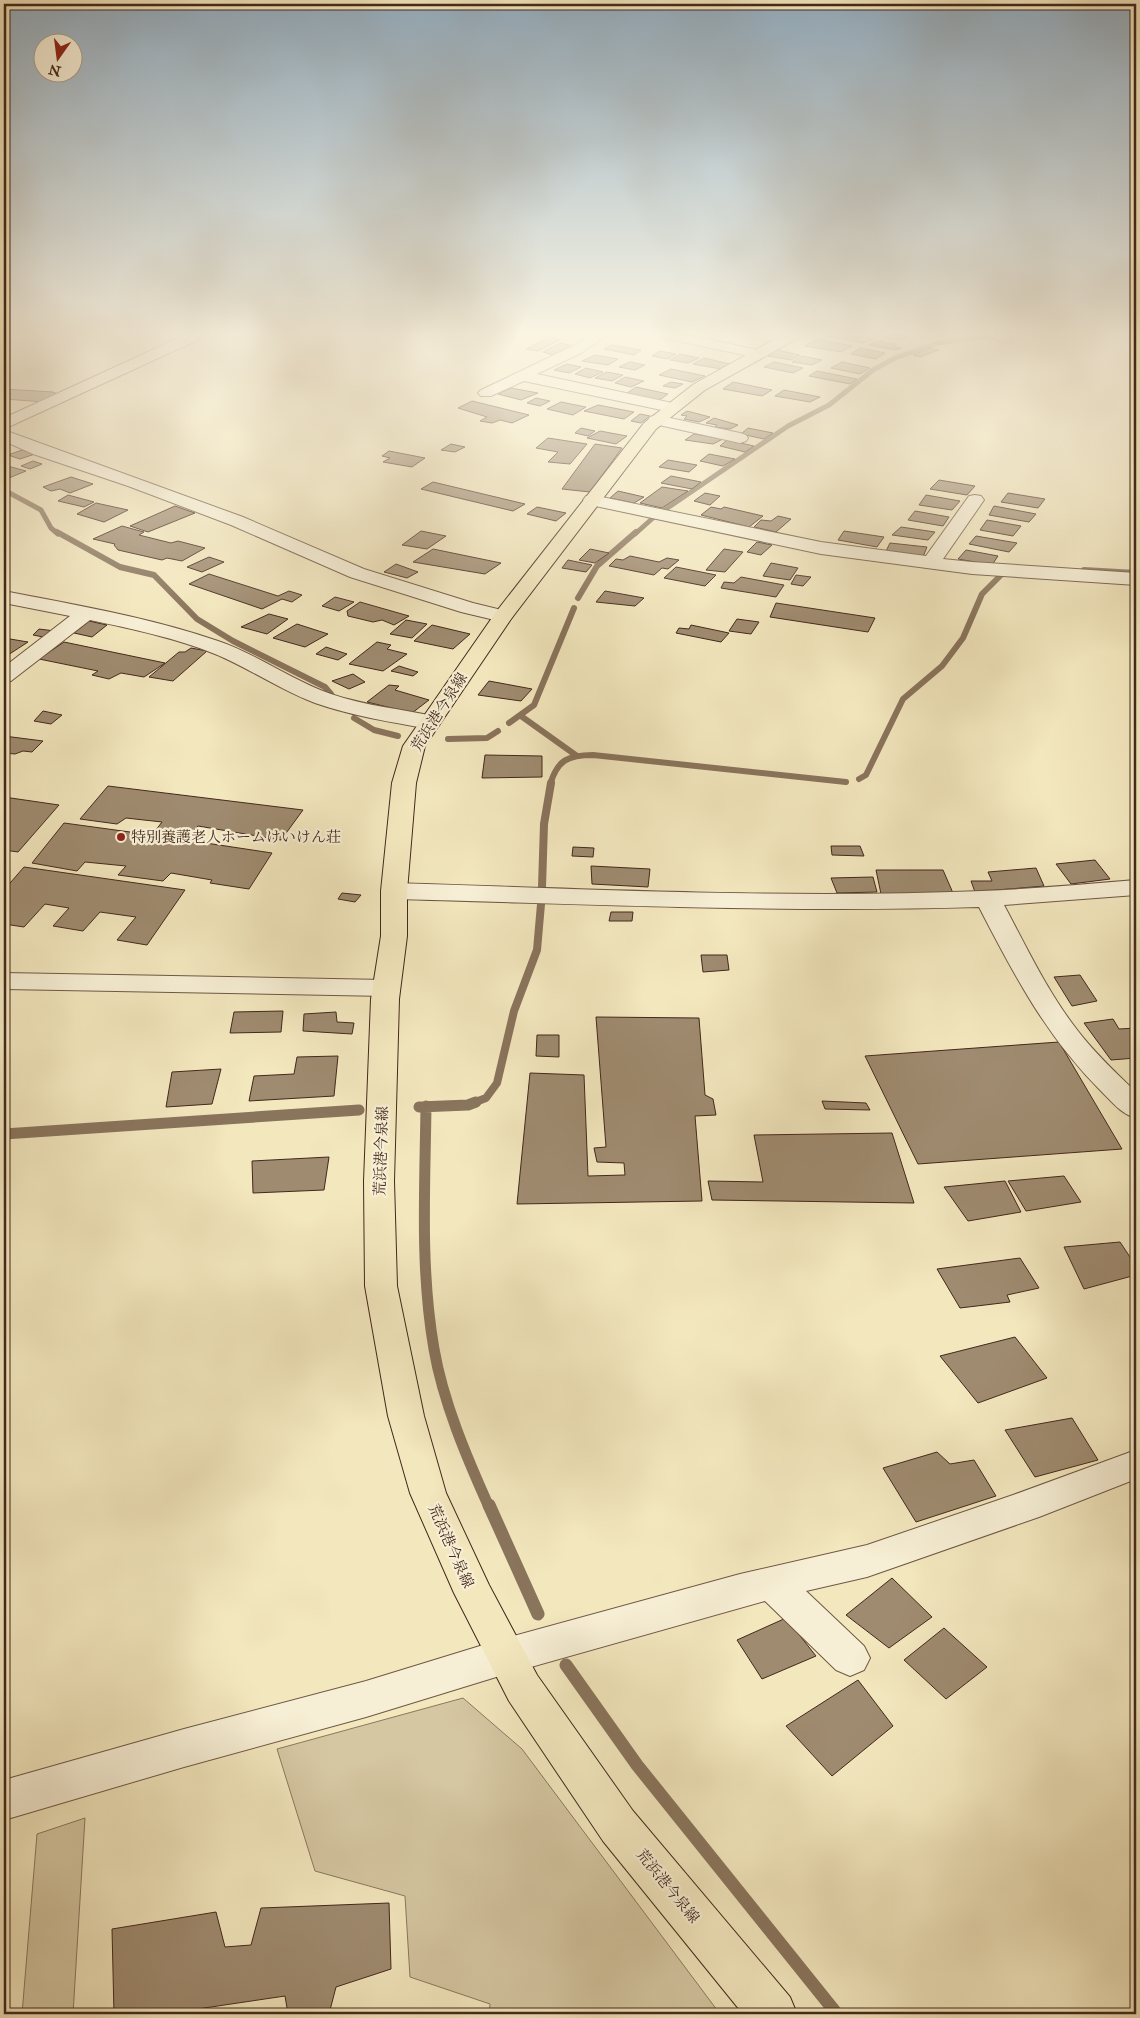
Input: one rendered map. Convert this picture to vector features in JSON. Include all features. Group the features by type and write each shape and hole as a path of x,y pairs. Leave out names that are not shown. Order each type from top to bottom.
{"main road":[{"name":"荒浜港今泉線","path":"650,429 592,500 503,616 414,746 404,784 394,891 394,936 386,988 379,1181 381,1286 406,1416 428,1493 473,1593 523,1688 618,1826 773,2014"}],"street":[{"path":"674,429 706,446"},
{"path":"699,429 740,438"},
{"path":"4,435 39,450 134,482 228,518 357,573 468,608 503,616"},
{"path":"592,500 821,548 1019,572 1136,579"},
{"path":"931,562 975,500"},
{"path":"4,597 165,631 241,657 308,693 353,708 430,722"},
{"path":"4,677 87,613"},
{"path":"394,891 751,901 890,902 988,899 1136,887"},
{"path":"988,899 1027,974 1059,1026 1136,1109"},
{"path":"4,981 386,988"},
{"path":"4,1800 184,1748 366,1699 506,1656 731,1593 867,1561 1026,1506 1136,1464"},
{"path":"772,1583 850,1658"}],"shaded area":[{"path":"463,1698 522,1749 720,2014 489,2014 490,2004 410,1977 405,1896 315,1871 277,1749"},
{"path":"85,1818 73,2014 22,2014 37,1834"}],"building":[{"path":"580,429 595,431 588,436 575,433"},
{"path":"747,429 773,433 764,439 741,434"},
{"path":"600,431 627,436 616,444 587,438"},
{"path":"694,434 723,439 713,444 685,440"},
{"path":"548,438 587,444 570,464 548,462 558,452 536,448"},
{"path":"727,440 754,446 745,452 720,446"},
{"path":"451,444 465,447 455,452 441,450"},
{"path":"595,444 622,448 590,492 562,489"},
{"path":"22,450 35,454 20,459 8,455"},
{"path":"389,451 425,458 412,467 383,462 390,458 382,456"},
{"path":"709,454 735,459 723,466 700,461"},
{"path":"668,460 697,465 689,472 659,467"},
{"path":"33,461 42,464 30,469 21,466"},
{"path":"4,465 26,471 4,480"},
{"path":"671,476 701,482 692,489 661,483"},
{"path":"71,477 93,484 70,493 60,489 51,491 43,487"},
{"path":"939,480 975,486 967,495 930,489"},
{"path":"433,482 525,504 513,511 421,489"},
{"path":"662,487 688,491 662,508 640,503"},
{"path":"618,491 644,497 634,503 610,498"},
{"path":"705,493 720,496 710,505 694,501"},
{"path":"1008,493 1045,499 1038,508 1001,502"},
{"path":"68,495 94,502 84,507 58,501"},
{"path":"926,495 960,501 952,510 919,505"},
{"path":"96,503 128,510 104,522 77,514"},
{"path":"175,506 195,513 148,532 130,526"},
{"path":"994,506 1036,514 1029,522 989,515"},
{"path":"537,507 566,513 556,521 527,514"},
{"path":"711,507 721,509 724,507 763,516 749,527 701,515"},
{"path":"915,511 949,517 943,526 908,520"},
{"path":"778,516 791,519 776,532 754,527 761,520 771,521"},
{"path":"987,520 1021,526 1013,536 980,530"},
{"path":"122,526 144,532 139,535 171,543 178,541 205,548 182,561 167,558 162,560 118,550 115,544 93,539"},
{"path":"901,527 935,532 928,540 892,535"},
{"path":"421,531 446,536 427,549 402,545"},
{"path":"844,531 884,537 877,547 838,540"},
{"path":"976,536 1017,543 1009,552 969,544"},
{"path":"757,542 772,545 761,555 747,552"},
{"path":"890,543 927,547 923,557 885,553"},
{"path":"433,549 501,563 485,574 413,562"},
{"path":"590,549 609,553 595,563 579,560"},
{"path":"724,549 743,552 725,572 706,570"},
{"path":"966,550 998,556 992,565 958,559"},
{"path":"630,556 659,562 667,558 679,560 668,569 662,568 654,575 609,566 616,559 623,560"},
{"path":"209,557 224,562 202,572 187,567"},
{"path":"568,560 592,565 586,572 562,568"},
{"path":"771,563 798,568 790,580 763,576"},
{"path":"396,564 418,572 407,578 384,572"},
{"path":"676,567 716,575 705,586 664,578"},
{"path":"209,574 278,596 289,591 302,595 292,602 282,599 262,609 189,584"},
{"path":"796,575 811,577 803,586 791,584"},
{"path":"741,577 784,585 776,597 721,588 724,582 734,583"},
{"path":"605,591 644,598 635,606 596,602"},
{"path":"335,597 354,602 339,611 322,606"},
{"path":"360,602 409,616 394,625 382,620 373,622 348,616 347,611"},
{"path":"776,603 875,618 868,632 770,617"},
{"path":"269,614 288,619 267,634 241,627"},
{"path":"737,619 759,622 751,634 729,631"},
{"path":"406,620 427,624 412,638 390,634"},
{"path":"89,621 107,625 92,637 74,633"},
{"path":"297,624 328,634 305,647 273,638"},
{"path":"432,625 470,634 453,649 414,641"},
{"path":"691,625 729,633 721,642 676,633 679,628 689,629"},
{"path":"39,629 55,631 48,638 33,635"},
{"path":"4,638 28,642 8,655 4,654"},
{"path":"64,642 165,663 144,677 121,673 109,679 92,675 98,671 39,659"},
{"path":"377,642 391,645 387,649 407,654 383,671 349,664"},
{"path":"326,647 347,654 338,660 316,654"},
{"path":"191,648 207,651 173,681 149,677 179,652 185,652"},
{"path":"399,666 418,672 413,676 391,671"},
{"path":"353,674 365,682 349,689 332,681"},
{"path":"489,681 532,689 521,701 478,695"},
{"path":"389,685 399,686 395,690 429,700 412,713 367,702"},
{"path":"43,711 62,715 51,724 34,721"},
{"path":"4,736 43,741 32,752 4,753"},
{"path":"485,755 542,756 542,777 482,778"},
{"name":"特別養護老人ホームけいけん荘","path":"108,786 303,810 281,840 198,826 186,840 272,853 249,889 210,883 212,880 171,873 163,881 118,875 126,866 85,862 77,871 32,863 64,823 152,835 162,822 126,818 117,824 80,819"},
{"path":"4,797 59,805 18,852 4,850"},
{"path":"831,846 860,846 864,856 832,855"},
{"path":"573,847 594,848 593,857 572,856"},
{"path":"1095,860 1110,879 1071,884 1056,864"},
{"path":"591,866 650,869 648,887 592,884"},
{"path":"24,867 185,890 147,945 117,940 136,917 100,912 83,931 53,926 69,908 45,904 24,927 4,924 4,890"},
{"path":"1036,868 1044,886 975,892 971,881 992,881 988,872"},
{"path":"876,870 943,870 953,893 881,894"},
{"path":"873,877 877,892 837,893 831,878"},
{"path":"342,893 361,895 355,902 338,899"},
{"path":"611,912 633,912 632,921 609,921"},
{"path":"701,955 727,955 729,970 703,972"},
{"path":"1080,975 1097,1001 1072,1006 1054,977"},
{"path":"283,1011 281,1032 230,1033 234,1012"},
{"path":"336,1012 337,1022 354,1023 352,1034 303,1031 304,1014"},
{"path":"596,1017 699,1018 705,1095 713,1099 716,1115 695,1116 702,1201 517,1204 530,1073 584,1075 588,1176 625,1175 624,1163 597,1162 594,1148 606,1147"},
{"path":"1113,1019 1119,1029 1136,1028 1136,1058 1111,1060 1084,1023"},
{"path":"537,1035 559,1035 559,1057 536,1056"},
{"path":"1059,1042 1122,1149 918,1164 865,1056"},
{"path":"338,1056 334,1096 249,1101 254,1076 294,1074 297,1057"},
{"path":"221,1069 212,1104 166,1107 172,1072"},
{"path":"822,1101 866,1103 870,1110 825,1109"},
{"path":"892,1133 914,1203 712,1200 708,1181 763,1182 754,1135"},
{"path":"329,1157 324,1190 253,1193 252,1161"},
{"path":"1064,1176 1081,1202 1026,1211 1008,1181"},
{"path":"1005,1181 1021,1212 968,1221 944,1187"},
{"path":"1120,1242 1136,1266 1136,1275 1084,1289 1064,1247"},
{"path":"1020,1258 1039,1288 1007,1295 1010,1302 960,1308 937,1269"},
{"path":"1015,1337 1047,1378 978,1403 940,1356"},
{"path":"1072,1418 1098,1460 1035,1477 1005,1430"},
{"path":"937,1452 950,1464 974,1460 996,1496 916,1522 883,1468"},
{"path":"892,1578 932,1617 889,1648 846,1615"},
{"path":"786,1618 816,1656 762,1679 737,1640"},
{"path":"944,1628 987,1667 946,1699 904,1660"},
{"path":"858,1680 893,1726 832,1776 786,1726"},
{"path":"389,1903 391,1969 336,1987 329,2014 288,2014 285,1996 164,2014 114,2014 112,1929 216,1912 225,1947 251,1945 261,1908"}],"waterway":[{"path":"663,511 783,429"},
{"path":"4,490 41,510 51,528 58,534"},
{"path":"635,534 654,517"},
{"path":"57,532 120,567 154,575 197,619 233,641 325,687 331,694"},
{"path":"578,598 597,566 636,532"},
{"path":"1084,570 1136,573"},
{"path":"859,779 866,775 903,699 942,666 963,638 982,594 1002,574"},
{"path":"509,723 534,705 574,608"},
{"path":"521,716 577,756"},
{"path":"354,718 374,730 398,736"},
{"path":"448,739 487,738 498,731"},
{"path":"577,756 593,755 846,782"},
{"path":"550,785 560,765 570,758 577,756"},
{"path":"542,887 544,824 551,783"},
{"path":"473,1103 486,1098 497,1083 514,1011 537,950 541,904"},
{"path":"426,1107 468,1105 476,1102"},
{"path":"419,1107 426,1107"},
{"path":"426,1107 425,1258 434,1349 443,1389 464,1449 489,1507"},
{"path":"4,1134 359,1110"},
{"path":"489,1505 538,1614"},
{"path":"566,1665 637,1765 837,2014"}],"place":[{"name":"特別養護老人ホームけいけん荘","path":"121,837"}]}
